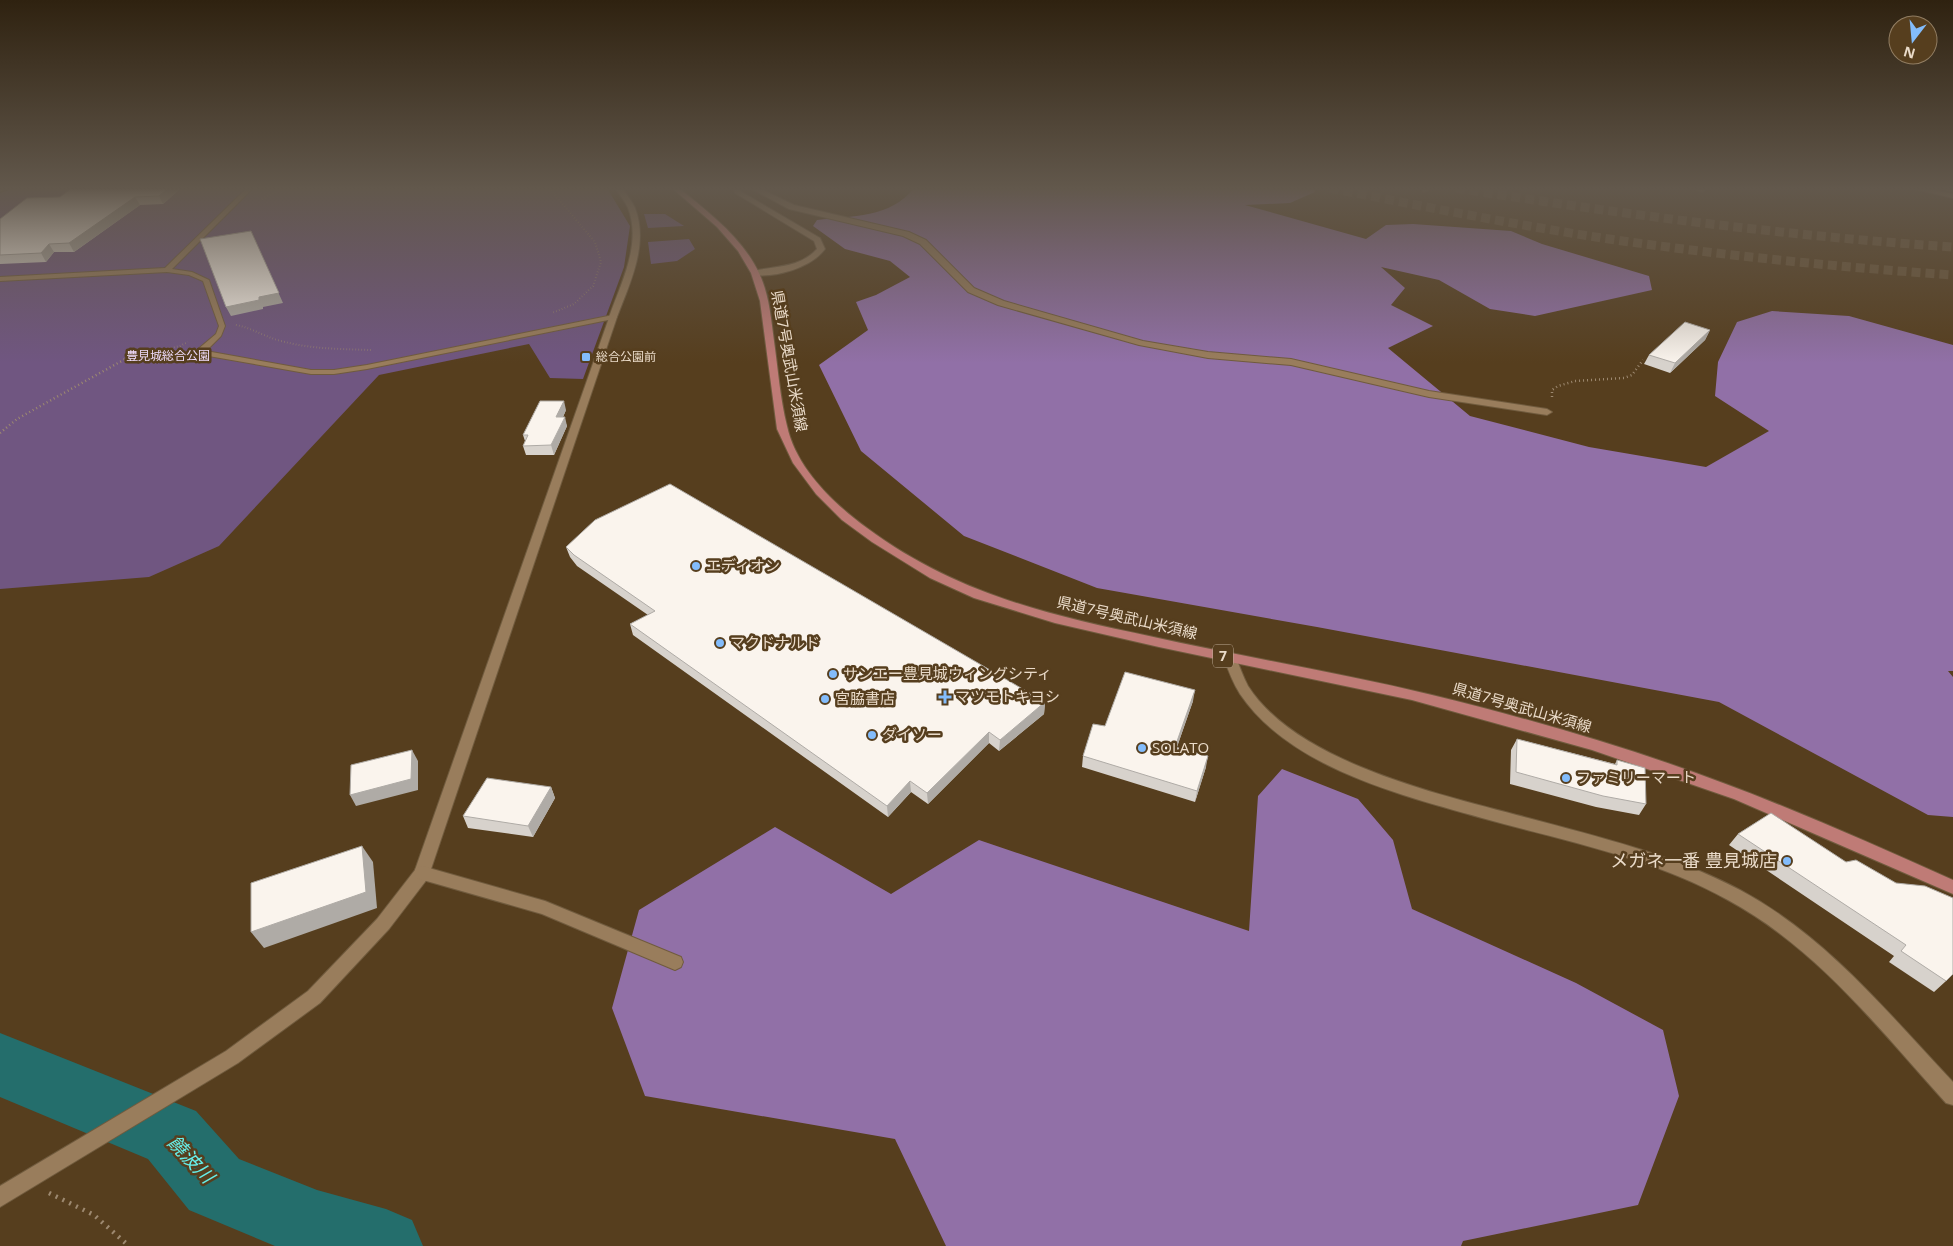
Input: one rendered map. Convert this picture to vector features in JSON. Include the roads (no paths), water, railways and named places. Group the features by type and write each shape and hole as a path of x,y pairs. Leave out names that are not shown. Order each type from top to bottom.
{"main road":[{"name":"県道7号奥武山米須線","path":"737,246 755,273 764,301 782,428 801,469 816,488 858,527 917,566 955,585 1002,603 1105,631 1370,685 1434,700 1592,744 1737,794 1843,838 1953,887"}],"street":[{"path":"0,1197 232,1057 314,997 383,924 422,873 635,253 635,246"},
{"path":"755,273 803,264 816,257 820,246"},
{"path":"927,246 971,290 1001,303 1158,346 1208,355 1291,362 1429,394 1547,412"},
{"path":"1230,658 1238,680 1248,696 1292,736 1328,758 1384,782 1422,795 1638,856 1694,876 1761,908 1810,945 1832,966 1953,1096"},
{"path":"422,873 545,908 675,962"}],"lane":[{"path":"167,270 191,246"},
{"path":"0,279 167,270 190,273 206,280 222,326 220,335 200,352 311,372 334,372 367,367 613,316"}],"waterway":[{"name":"饒波川","path":"0,1065 172,1135 214,1185 317,1227 386,1246"}],"tunnel":[{"path":"1662,246 1778,260 1953,275"},
{"path":"1942,246 1953,247"}],"place":[{"name":"総合公園前","path":"586,357"},
{"name":"エディオン","path":"696,566"},
{"name":"マクドナルド","path":"720,643"},
{"name":"サンエー豊見城ウィングシティ","path":"833,674"},
{"name":"マツモトキヨシ","path":"945,697"},
{"name":"宮脇書店","path":"825,699"},
{"name":"ダイソー","path":"872,735"},
{"name":"SOLATO","path":"1142,748"},
{"name":"ファミリーマート","path":"1566,778"},
{"name":"メガネ一番 豊見城店","path":"1787,861"}],"park label":[{"name":"豊見城総合公園","path":"168,356"}]}
